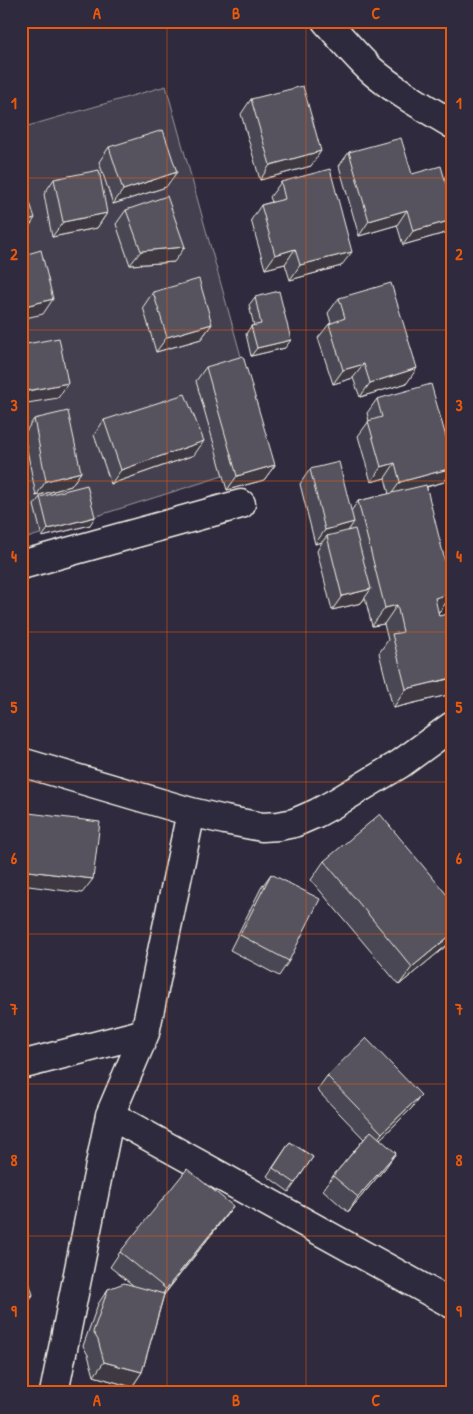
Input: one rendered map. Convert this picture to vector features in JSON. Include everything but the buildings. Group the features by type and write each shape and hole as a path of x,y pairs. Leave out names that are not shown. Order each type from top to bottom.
{"street":[{"path":"326,21 372,71 398,91 452,124"},
{"path":"21,565 242,504"},
{"path":"21,762 191,812 262,827 279,826 294,823 337,802 400,764 452,726"},
{"path":"54,1393 110,1115 145,1033 191,812"},
{"path":"21,1065 145,1033"},
{"path":"110,1115 452,1304"}],"shaded area":[{"path":"166,86 270,461 21,540 21,128"}]}
